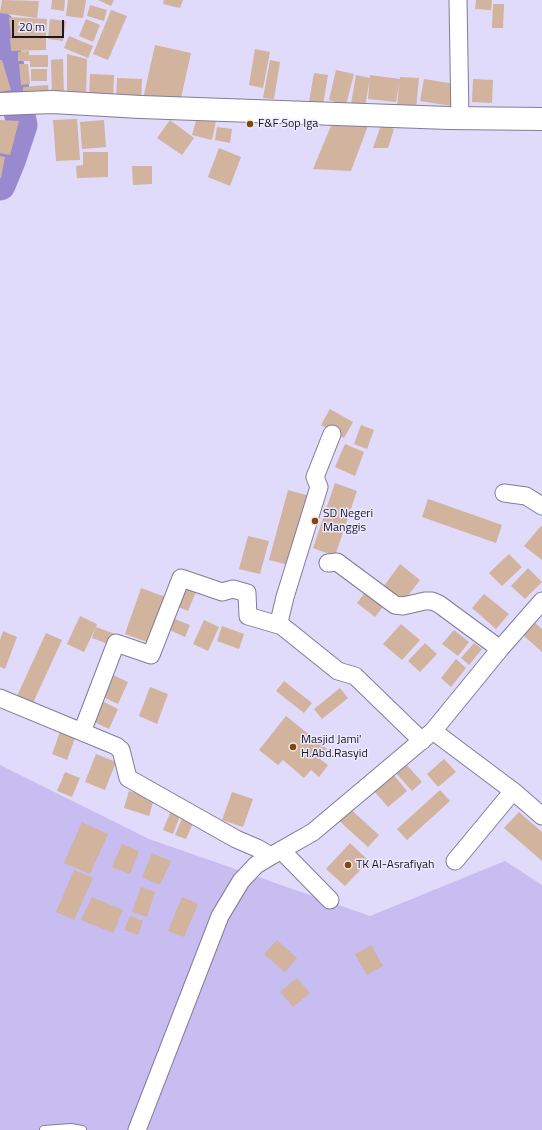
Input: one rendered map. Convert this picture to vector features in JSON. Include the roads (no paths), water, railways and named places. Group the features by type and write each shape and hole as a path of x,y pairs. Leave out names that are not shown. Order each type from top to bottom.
{"street":[{"path":"458,0 460,119"},
{"path":"12,104 52,102 141,107 460,119 542,119"},
{"path":"282,626 279,619 319,487 315,477 332,434"},
{"path":"504,493 526,496 542,506"},
{"path":"328,563 337,562 395,606 403,606 425,601 432,601 439,604 500,649"},
{"path":"82,732 116,643 151,655 181,578 222,592 233,589 247,593 248,616 282,626 338,671 355,676 428,736 513,791 542,816"},
{"path":"137,1130 220,916 230,897 248,872 276,853 313,832 428,736 542,601"},
{"path":"0,698 116,746 121,750 128,778 236,839 257,848 276,853 330,900"},
{"path":"455,861 513,791"}],"lane":[{"path":"44,1130 71,1128 82,1130"}],"waterway":[{"path":"0,27 22,125 0,185"}],"place":[{"name":"F&F Sop Iga","path":"250,124"},
{"name":"SD Negeri Manggis","path":"315,521"},
{"name":"Masjid Jami' H.Abd.Rasyid","path":"293,747"},
{"name":"TK Al-Asrafiyah","path":"348,865"}]}
